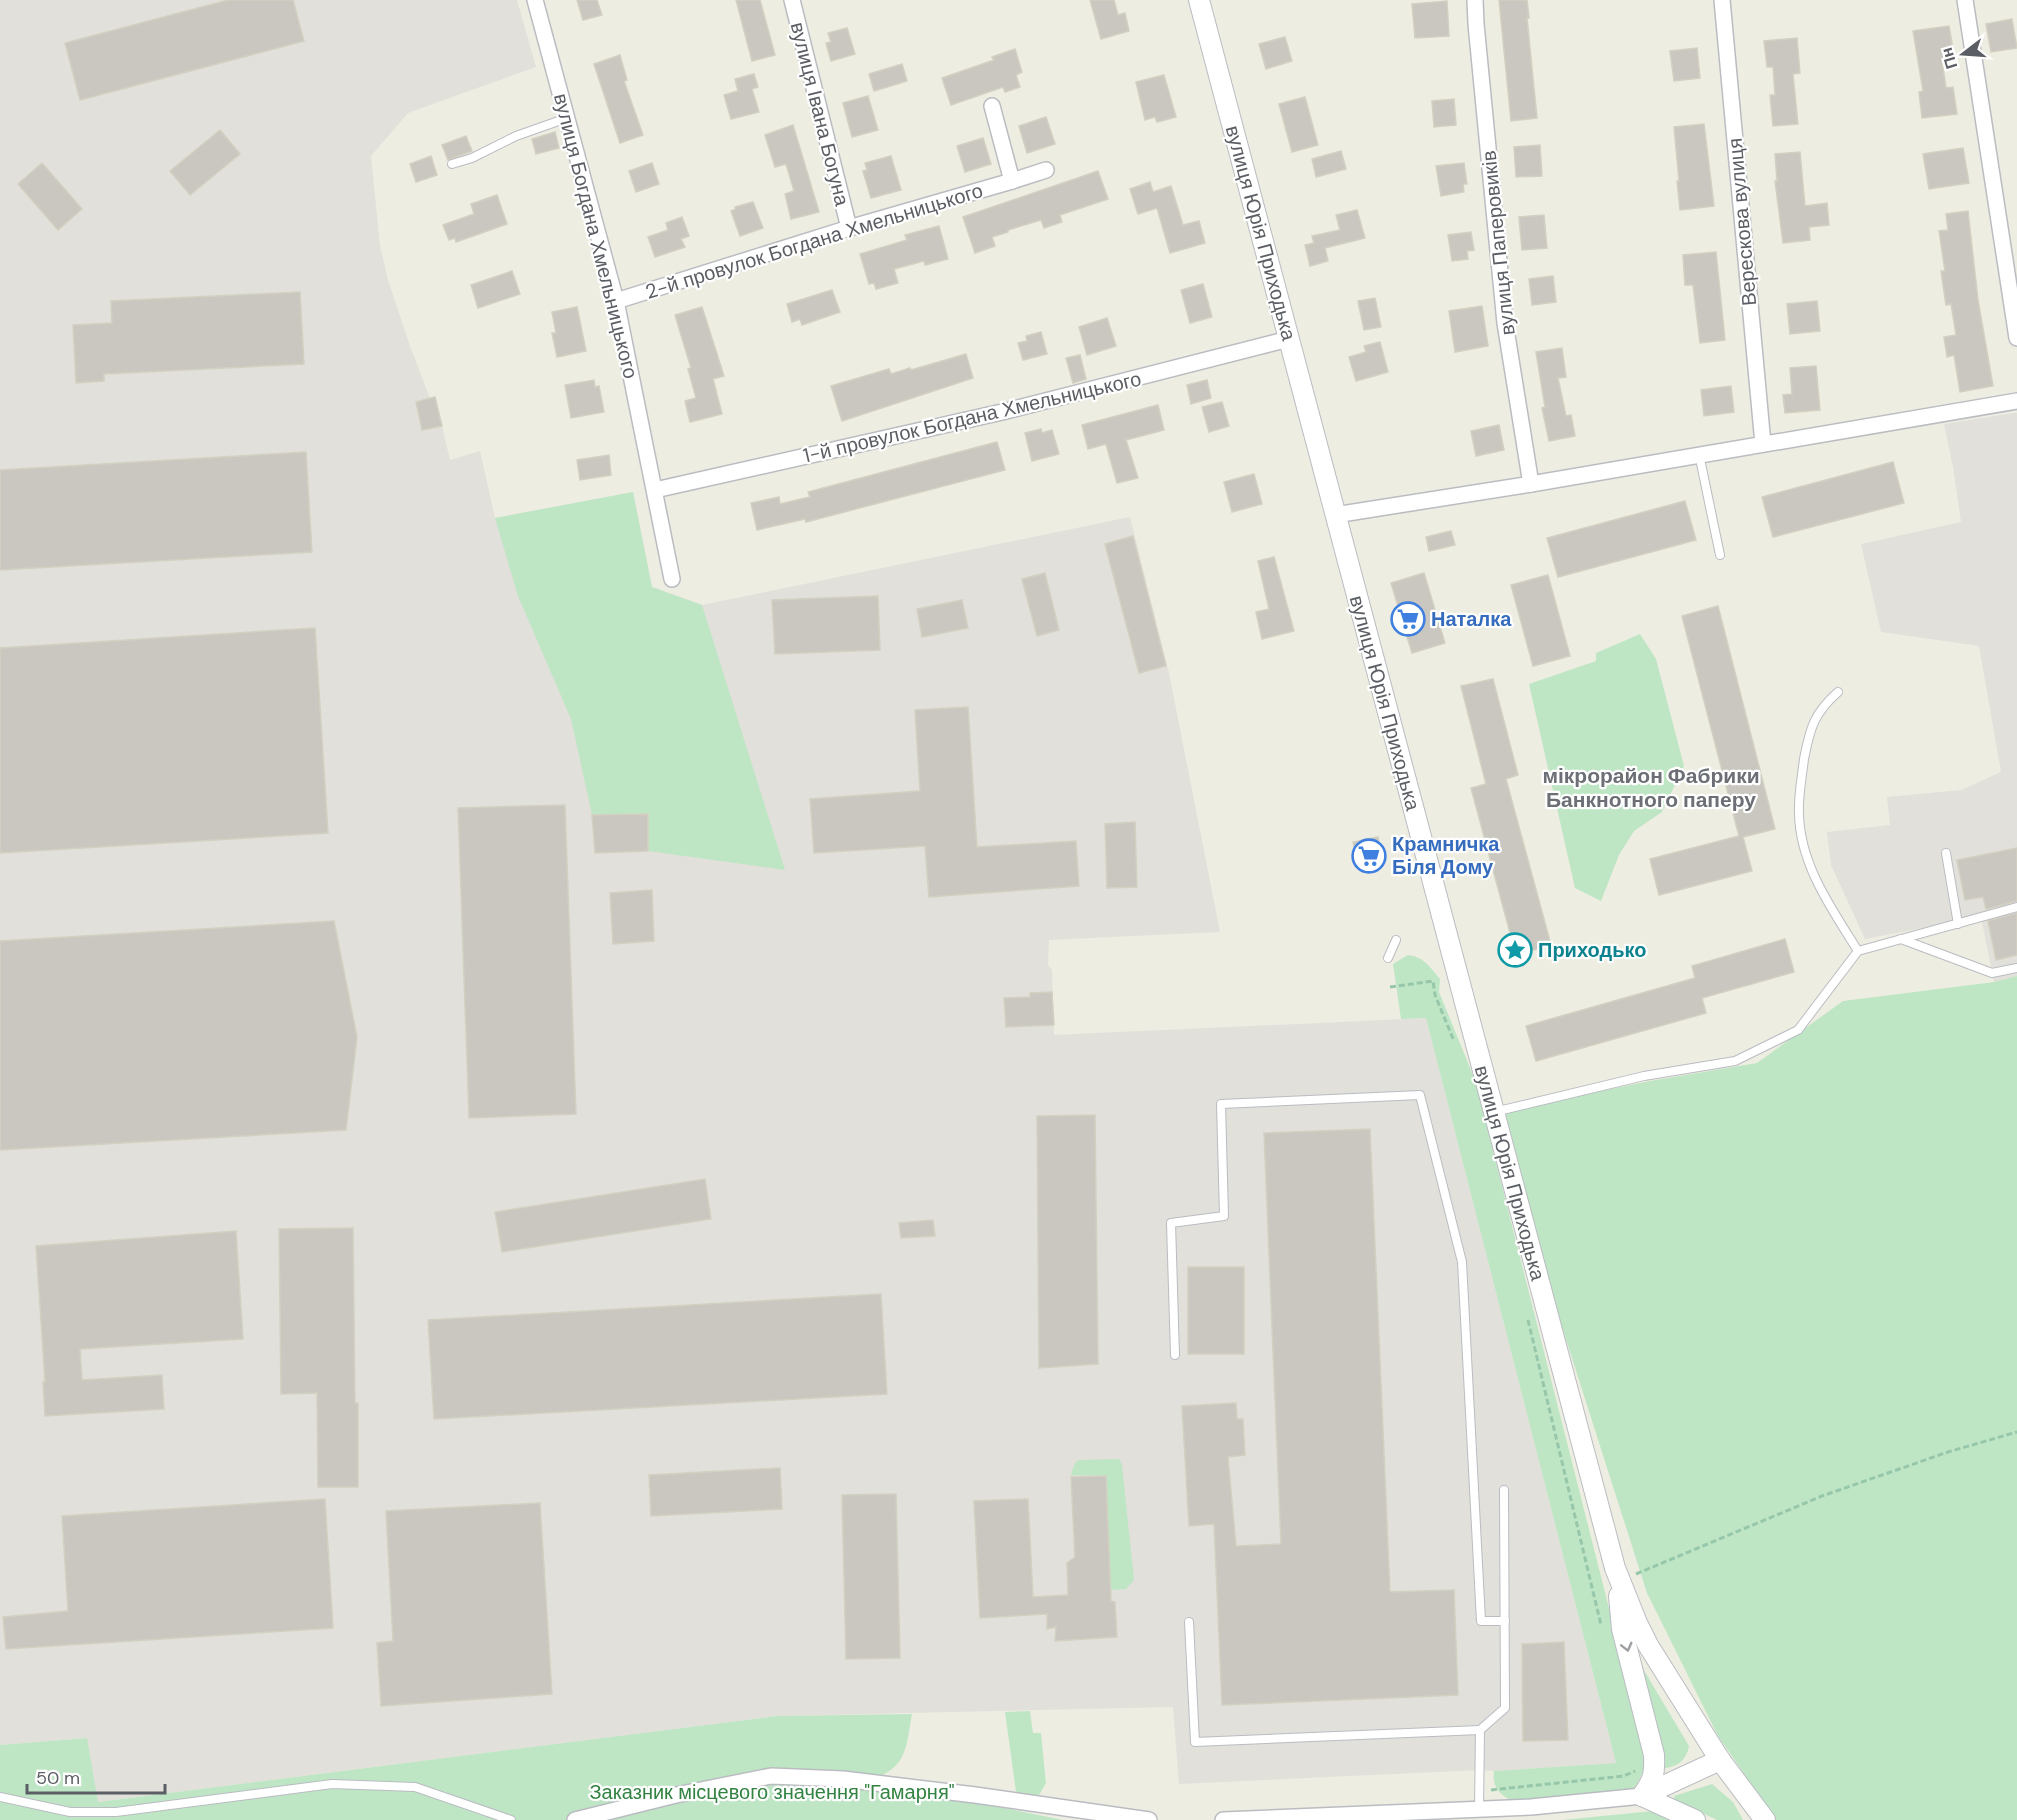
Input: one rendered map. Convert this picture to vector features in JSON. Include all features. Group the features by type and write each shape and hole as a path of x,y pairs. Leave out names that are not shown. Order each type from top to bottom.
{"street":[{"name":"вулиця Богдана Хмельницького","path":"535,0 616,301 672,579"},
{"name":"вулиця Івана Богуна","path":"792,0 849,228"},
{"name":"вулиця Юрія Приходька","path":"1199,0 1493,1112 1618,1574"},
{"name":"вулиця Паперовиків","path":"1476,0 1476,24 1505,323 1531,484"},
{"name":"Верескова вулиця","path":"1722,0 1763,444"},
{"path":"1965,0 2017,338"},
{"path":"992,106 1011,180"},
{"name":"2-й провулок Богдана Хмельницького","path":"616,301 849,228 1046,170"},
{"name":"1-й провулок Богдана Хмельницького","path":"655,490 1002,412 1289,339"},
{"path":"1335,515 2017,401"},
{"path":"1618,1574 1636,1623 1648,1645 1720,1760 1764,1820"},
{"path":"1618,1574 1622,1629 1654,1755 1655,1768 1652,1782 1642,1796"},
{"path":"1223,1820 1531,1807 1642,1796 1720,1760"},
{"path":"575,1820 676,1795 771,1776 854,1780 1149,1820"},
{"path":"1642,1796 1695,1820"}],"lane":[{"path":"452,164 472,158 516,136 567,118"},
{"path":"1699,454 1720,555"},
{"path":"1838,692 1822,706 1812,726 1801,782 1799,815 1809,862 1818,885 1858,951"},
{"path":"1946,853 1958,924"},
{"path":"1493,1112 1644,1076 1735,1061 1798,1030 1858,951 2017,907"},
{"path":"1901,939 1992,973 2017,968"},
{"path":"1388,957 1396,940"},
{"path":"1175,1355 1171,1223 1224,1216 1221,1104 1420,1095 1462,1262 1481,1621 1504,1621"},
{"path":"1189,1622 1195,1743 1480,1730 1505,1708 1504,1490"},
{"path":"1479,1809 1480,1730"},
{"path":"0,1797 70,1812 116,1812 332,1784 415,1786 511,1820"}],"path":[{"path":"1390,987 1433,981 1435,995 1457,1050"},
{"path":"1527,1316 1603,1631"},
{"path":"1618,1574 1822,1496 1948,1452 2017,1432"},
{"path":"1480,1791 1624,1776 1636,1771"}],"shaded area":[{"path":"0,0 517,0 536,67 408,113 371,156 380,246 388,280 410,346 430,398 435,397 450,460 480,451 495,518 633,492 652,587 702,605 1130,517 1169,673 1220,932 1049,940 1048,965 1052,970 1054,1035 1426,1018 1616,1763 1494,1771 1179,1784 1173,1707 777,1716 97,1802 86,1738 0,1745"},
{"path":"2017,413 2017,976 1994,982 1981,917 1865,939 1831,865 1827,832 1890,825 1887,797 1961,790 2001,772 1979,646 1881,632 1861,544 1961,522 1944,424"}],"green space":[{"path":"633,492 652,587 702,605 785,870 648,851 648,814 592,815 571,719 518,596 495,518"},
{"path":"1640,634 1656,659 1684,766 1662,812 1634,831 1619,855 1601,901 1575,888 1529,684 1596,661 1596,653"},
{"path":"1408,955 1423,960 1440,979 1439,992 1475,1080 1644,1746 1642,1772 1638,1783 1629,1794 1512,1801 1503,1796 1495,1786 1494,1771 1616,1763 1426,1018 1401,1019 1393,964"},
{"path":"2017,976 2017,1820 1776,1820 1718,1736 1647,1593 1495,1117 1547,1102 1650,1081 1757,1063 1843,1001 1994,982"},
{"path":"1119,1459 1122,1465 1134,1580 1126,1589 1110,1590 1106,1476 1071,1475 1078,1460"},
{"path":"1636,1657 1689,1746 1684,1759 1672,1767 1662,1768"},
{"path":"1030,1711 1033,1733 1041,1733 1046,1783 1038,1797 1017,1799 1005,1712"},
{"name":"Заказник місцевого значення \"Гамарня\"","path":"912,1714 906,1745 899,1762 884,1774 873,1779 886,1784 1063,1820 0,1820 0,1745 87,1738 98,1802 777,1716"},
{"path":"1712,1784 1733,1802 1743,1820 1717,1820 1675,1800 1674,1796"},
{"path":"1653,1811 1675,1820 1562,1820"}],"building":[{"path":"228,0 293,0 304,41 80,100 65,43"},
{"path":"577,0 597,0 602,15 583,20"},
{"path":"736,0 760,0 775,55 752,61"},
{"path":"1090,0 1114,0 1118,15 1125,13 1129,31 1101,39"},
{"path":"1499,0 1527,0 1537,118 1511,121"},
{"path":"1447,1 1449,36 1415,38 1412,4"},
{"path":"2012,19 2017,48 1991,52 1986,24"},
{"path":"1949,26 1953,49 1946,50 1948,60 1942,61 1946,88 1953,87 1957,114 1922,118 1919,92 1923,91 1913,31"},
{"path":"847,28 855,54 831,61 826,43 831,42 828,33"},
{"path":"1285,37 1292,61 1266,69 1259,44"},
{"path":"1797,38 1800,73 1793,74 1798,124 1773,126 1770,95 1775,95 1773,67 1767,67 1764,41"},
{"path":"1697,48 1700,78 1674,81 1670,51"},
{"path":"1015,49 1022,72 1016,75 1020,87 1005,92 1003,87 951,105 942,78 994,60 992,57"},
{"path":"620,55 627,80 624,81 643,135 620,143 594,64"},
{"path":"902,64 907,81 874,91 869,74"},
{"path":"754,74 758,87 752,89 759,112 731,119 724,95 738,91 735,79"},
{"path":"1164,75 1176,117 1157,122 1155,117 1145,120 1136,82"},
{"path":"868,96 878,130 852,137 843,103"},
{"path":"1305,97 1318,145 1292,152 1279,104"},
{"path":"1454,99 1456,125 1434,127 1432,101"},
{"path":"1046,117 1055,144 1027,153 1019,126"},
{"path":"1704,124 1714,206 1680,210 1674,127"},
{"path":"793,125 819,212 791,219 785,194 794,191 786,164 775,167 765,135"},
{"path":"220,130 240,154 190,195 170,171"},
{"path":"555,132 559,148 536,154 532,139"},
{"path":"466,136 472,151 448,160 442,145"},
{"path":"983,138 991,164 965,172 957,146"},
{"path":"1540,145 1542,176 1516,177 1514,147"},
{"path":"1963,148 1969,183 1929,189 1923,154"},
{"path":"1341,151 1346,169 1316,177 1312,159"},
{"path":"1800,152 1805,206 1827,203 1829,225 1809,227 1810,240 1783,243 1775,181 1777,181 1775,154"},
{"path":"431,156 437,175 416,182 410,164"},
{"path":"891,156 901,190 871,198 863,171 867,170 865,163"},
{"path":"42,163 82,209 58,230 18,184"},
{"path":"652,163 659,184 636,192 629,171"},
{"path":"1464,163 1467,184 1463,184 1464,192 1441,196 1436,166"},
{"path":"1098,171 1108,199 1060,215 1062,222 1044,228 1041,220 1008,230 1008,232 992,237 995,246 975,253 963,217"},
{"path":"1150,182 1153,192 1171,186 1183,225 1199,221 1205,243 1170,253 1157,208 1138,214 1130,189"},
{"path":"497,195 507,224 456,242 455,238 449,240 443,225 474,214 471,204"},
{"path":"753,202 763,228 740,236 731,211 736,209 735,207"},
{"path":"1357,210 1365,238 1325,248 1328,261 1310,266 1305,245 1314,243 1312,236 1340,230 1336,215"},
{"path":"1968,211 1978,300 1993,386 1960,392 1954,355 1947,357 1944,337 1956,335 1951,304 1946,305 1941,271 1945,271 1939,231 1948,230 1946,214"},
{"path":"1544,215 1547,248 1522,250 1519,217"},
{"path":"682,217 689,236 681,239 685,247 655,257 648,237 668,230 666,223"},
{"path":"939,226 948,259 925,265 924,261 894,269 898,283 876,289 874,283 869,284 860,254 907,240 905,235"},
{"path":"1471,232 1474,250 1467,251 1468,259 1452,261 1448,235"},
{"path":"1716,252 1725,340 1700,343 1693,285 1685,285 1683,255"},
{"path":"512,271 520,294 478,308 471,285"},
{"path":"1553,276 1556,302 1532,305 1529,279"},
{"path":"1203,284 1212,317 1190,323 1181,290"},
{"path":"832,290 840,312 802,325 800,319 792,322 787,304"},
{"path":"300,292 304,364 104,374 104,381 76,383 73,325 112,323 111,301"},
{"path":"1375,298 1381,327 1364,330 1358,301"},
{"path":"1817,301 1820,331 1790,334 1787,304"},
{"path":"1482,306 1488,346 1455,352 1449,311"},
{"path":"577,307 586,351 557,357 552,333 556,333 552,312"},
{"path":"702,307 724,376 713,379 722,414 690,422 685,401 696,398 688,369 691,368 675,315"},
{"path":"1107,318 1116,346 1087,355 1079,327"},
{"path":"1041,332 1047,354 1023,360 1018,343 1027,341 1026,336"},
{"path":"1380,342 1388,372 1356,381 1349,357 1366,352 1364,346"},
{"path":"1562,348 1566,377 1558,378 1566,416 1571,415 1575,436 1549,441 1542,408 1545,407 1536,352"},
{"path":"966,354 973,378 842,421 831,386 889,369 891,374"},
{"path":"1080,355 1086,379 1073,383 1066,358"},
{"path":"1816,366 1820,410 1785,413 1783,395 1792,394 1790,368"},
{"path":"594,380 595,387 599,386 604,412 571,418 565,385"},
{"path":"1207,380 1211,398 1191,404 1187,385"},
{"path":"1731,386 1734,412 1704,416 1701,390"},
{"path":"435,397 442,426 422,430 416,402"},
{"path":"1222,402 1229,426 1209,432 1202,407"},
{"path":"1158,405 1164,430 1126,440 1138,478 1117,483 1106,444 1088,449 1082,425"},
{"path":"1499,425 1504,450 1476,456 1471,431"},
{"path":"1041,429 1042,433 1052,430 1059,454 1032,461 1025,433"},
{"path":"997,442 1005,470 806,522 805,519 757,530 751,503 779,497 780,504 810,497 808,492"},
{"path":"306,452 312,552 0,570 0,470"},
{"path":"609,455 611,475 580,480 577,460"},
{"path":"1893,462 1904,503 1773,537 1762,497"},
{"path":"1254,474 1262,504 1232,512 1224,482"},
{"path":"1685,501 1696,540 1558,577 1547,538"},
{"path":"1451,531 1455,545 1429,551 1426,537"},
{"path":"1133,536 1166,666 1139,673 1105,544"},
{"path":"1274,557 1294,631 1262,639 1256,612 1269,609 1258,561"},
{"path":"1045,573 1059,630 1037,636 1022,579"},
{"path":"1424,573 1445,643 1412,653 1391,583"},
{"path":"1548,575 1570,656 1533,666 1511,585"},
{"path":"878,596 880,650 775,654 772,600"},
{"path":"962,600 968,628 922,637 917,609"},
{"path":"1718,606 1775,829 1743,837 1752,871 1659,895 1650,859 1739,836 1682,616"},
{"path":"315,628 328,833 0,853 0,648"},
{"path":"1493,679 1518,775 1506,779 1551,945 1516,955 1471,788 1486,784 1461,686"},
{"path":"968,707 977,847 1076,841 1079,886 929,897 925,846 814,853 810,799 920,791 915,710"},
{"path":"565,805 576,1114 469,1118 458,808"},
{"path":"648,814 648,851 595,853 592,815"},
{"path":"1135,822 1137,887 1107,888 1105,824"},
{"name":"Крамничка Біля Дому","path":"1378,837 1383,864 1359,869 1353,842"},
{"path":"2017,848 2017,901 1986,909 1983,897 1965,900 1957,860"},
{"path":"652,890 654,941 613,944 610,893"},
{"path":"2017,913 2017,955 1996,960 1988,921"},
{"path":"334,921 357,1037 346,1130 0,1150 0,941"},
{"path":"1785,939 1794,972 1702,998 1706,1013 1536,1061 1526,1026 1695,978 1692,966"},
{"path":"1052,992 1054,1025 1006,1027 1004,998 1030,997 1030,993"},
{"path":"1095,1115 1098,1364 1039,1368 1037,1116"},
{"path":"1370,1129 1390,1592 1454,1590 1458,1695 1222,1705 1214,1524 1189,1526 1182,1406 1236,1403 1237,1419 1243,1419 1245,1455 1228,1457 1236,1546 1281,1544 1264,1133"},
{"path":"705,1179 711,1219 502,1252 495,1212"},
{"path":"933,1220 935,1236 901,1238 899,1223"},
{"path":"353,1228 358,1487 318,1487 317,1393 281,1394 279,1229"},
{"path":"236,1231 243,1339 80,1349 82,1380 162,1375 164,1409 45,1416 36,1246"},
{"path":"1188,1267 1244,1267 1244,1354 1188,1354"},
{"path":"881,1294 887,1394 434,1419 428,1320"},
{"path":"780,1468 782,1509 651,1516 649,1475"},
{"path":"1106,1476 1111,1601 1115,1602 1117,1637 1055,1641 1056,1627 1047,1629 1047,1614 980,1618 974,1501 1028,1499 1033,1597 1068,1595 1067,1563 1075,1557 1071,1477"},
{"path":"896,1494 900,1658 846,1659 842,1495"},
{"path":"325,1499 333,1628 6,1649 3,1617 68,1611 62,1516"},
{"path":"540,1503 552,1694 381,1706 377,1643 393,1641 386,1511"},
{"path":"1564,1642 1568,1740 1523,1741 1522,1644"}],"place":[{"name":"Наталка","path":"1408,619"},
{"name":"Крамничка Біля Дому","path":"1369,856"},
{"name":"Приходько","path":"1515,950"}],"district":[{"name":"мікрорайон Фабрики Банкнотного паперу","path":"1651,788"}]}
